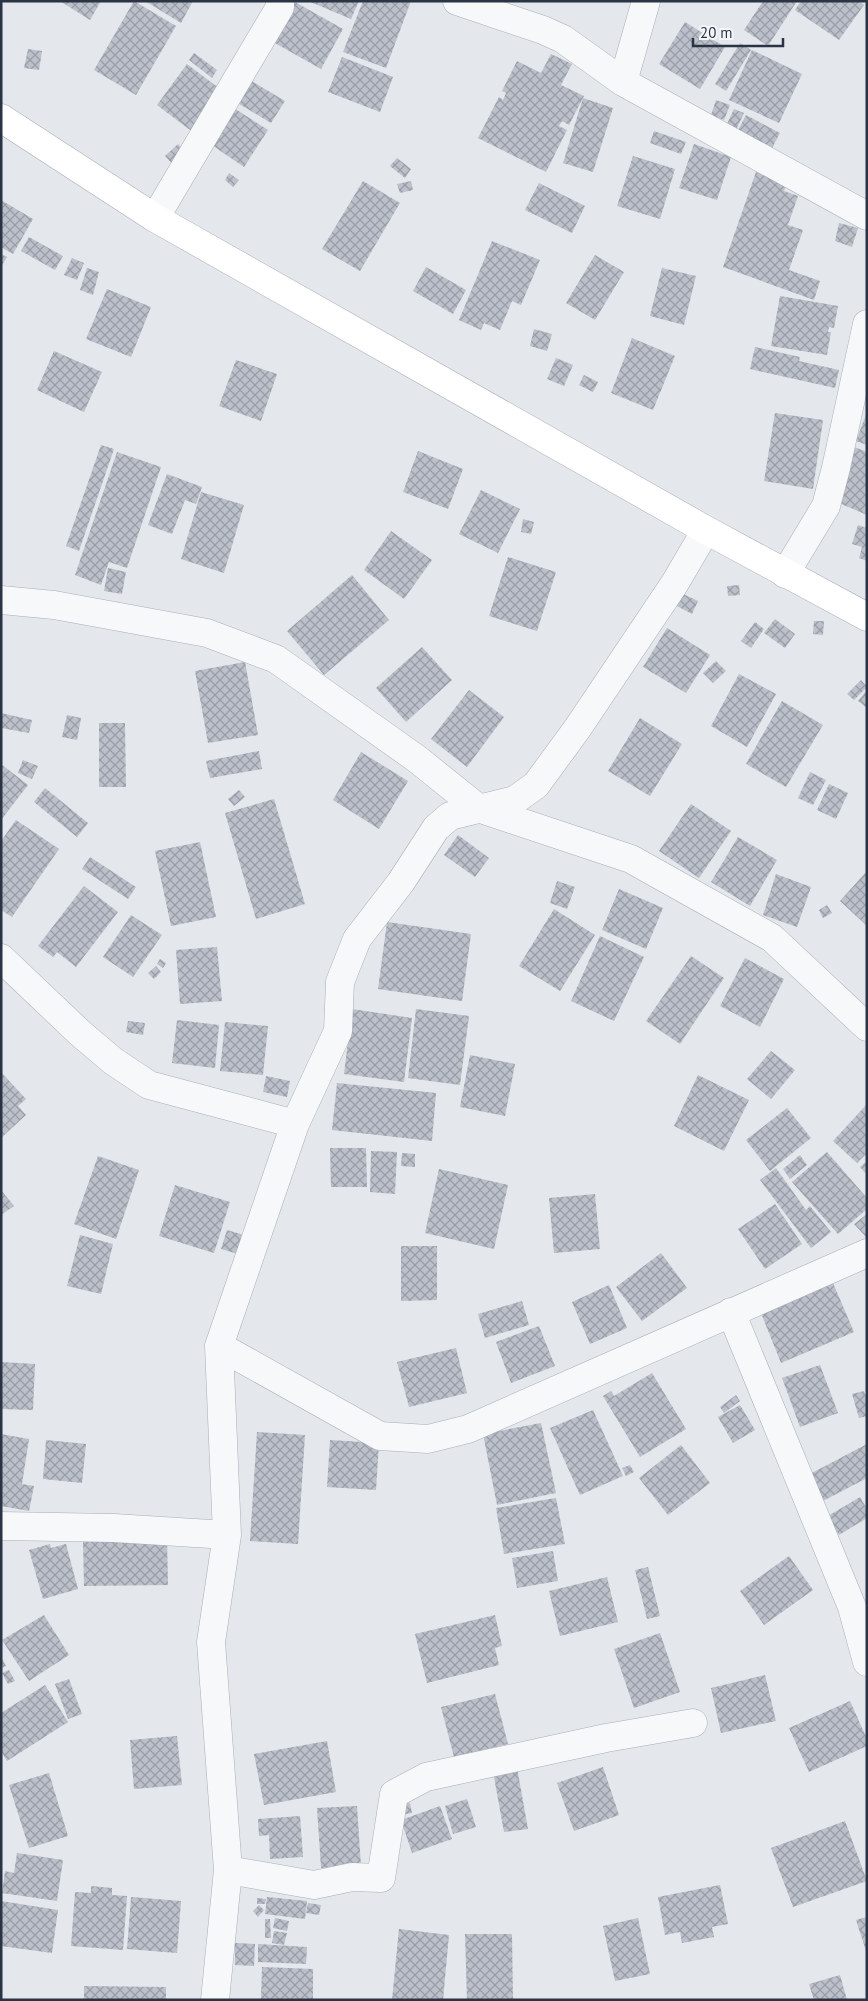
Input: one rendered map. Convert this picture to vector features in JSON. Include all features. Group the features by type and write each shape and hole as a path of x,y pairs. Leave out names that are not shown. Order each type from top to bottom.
{"main road":[{"path":"1,118 155,218 706,530 867,617"}],"street":[{"path":"155,218 280,7 280,1"},
{"path":"457,1 543,30 563,39 623,82 867,216"},
{"path":"623,82 646,1"},
{"path":"785,574 826,506 867,324"},
{"path":"215,2000 228,1870 211,1642 227,1535 219,1346 295,1124 338,1031 340,982 357,939 401,882 436,828 450,816 515,800 536,784 576,730 675,584 706,530"},
{"path":"1,600 54,605 207,633 276,659 417,758 478,808 631,859 772,938 867,1027"},
{"path":"1,958 80,1033 113,1061 149,1084 295,1124"},
{"path":"219,1346 380,1436 428,1438 468,1429 867,1253"},
{"path":"730,1312 852,1607 867,1662"},
{"path":"1,1526 114,1528 227,1535"},
{"path":"228,1870 314,1884 352,1877 381,1878 394,1794 426,1777 606,1738 693,1723"}],"building":[{"path":"60,1 101,1 90,20"},
{"path":"134,1 176,26 136,95 94,70"},
{"path":"145,1 193,1 181,23"},
{"path":"308,1 359,1 351,19"},
{"path":"363,1 411,1 386,68 343,52"},
{"path":"763,1 797,1 768,46 744,30"},
{"path":"801,1 859,1 864,5 839,40 795,10"},
{"path":"295,2 343,29 321,69 273,42"},
{"path":"685,22 725,47 700,89 659,64"},
{"path":"740,43 751,50 726,91 715,84"},
{"path":"28,49 42,51 39,70 24,68"},
{"path":"752,50 802,74 779,123 729,100"},
{"path":"194,53 217,70 212,78 189,60"},
{"path":"551,54 572,64 561,85 584,96 569,125 562,121 559,126 567,130 546,172 478,138 499,97 503,100 506,93 502,91 517,61 541,73"},
{"path":"342,57 393,77 380,112 328,92"},
{"path":"187,64 224,92 194,133 157,105"},
{"path":"250,80 285,101 271,123 236,102"},
{"path":"583,98 613,108 593,172 563,163"},
{"path":"716,100 730,105 724,120 711,115"},
{"path":"226,103 268,130 244,167 203,139"},
{"path":"734,109 744,113 736,130 726,126"},
{"path":"746,115 780,133 770,152 736,134"},
{"path":"654,131 686,142 681,154 650,143"},
{"path":"178,144 189,155 176,168 165,156"},
{"path":"694,144 731,157 717,200 679,188"},
{"path":"633,156 675,169 660,219 617,206"},
{"path":"397,158 411,169 405,178 390,166"},
{"path":"756,172 787,183 784,191 798,196 788,225 803,230 789,270 820,281 814,300 723,267"},
{"path":"229,173 239,180 233,187 225,180"},
{"path":"363,181 400,203 360,271 322,249"},
{"path":"411,181 413,190 400,193 397,184"},
{"path":"539,183 585,206 572,233 525,210"},
{"path":"1,200 33,219 13,254 1,247"},
{"path":"839,223 858,228 852,247 835,241"},
{"path":"29,237 63,256 55,270 21,251"},
{"path":"492,241 540,260 521,305 512,301 500,330 484,323 481,330 459,320"},
{"path":"1,254 7,257 1,267"},
{"path":"595,255 624,272 595,320 566,303"},
{"path":"72,258 84,263 77,280 64,275"},
{"path":"426,267 466,290 453,314 413,291"},
{"path":"87,268 99,272 93,295 80,290"},
{"path":"662,268 696,276 684,325 650,316"},
{"path":"107,289 151,307 131,357 86,339"},
{"path":"780,296 838,306 834,328 829,327 828,332 831,332 827,355 771,346"},
{"path":"534,329 552,334 547,351 530,346"},
{"path":"632,338 675,356 653,410 611,393"},
{"path":"755,347 800,357 799,361 839,370 835,388 750,369"},
{"path":"54,351 102,372 84,412 37,390"},
{"path":"556,358 573,365 564,386 547,379"},
{"path":"236,360 277,374 261,421 219,406"},
{"path":"584,375 598,382 593,392 579,385"},
{"path":"867,412 867,445 856,441"},
{"path":"775,413 823,420 813,489 764,481"},
{"path":"101,445 114,449 79,551 66,546"},
{"path":"854,447 867,452 867,515 832,500"},
{"path":"418,451 463,469 448,509 403,492"},
{"path":"117,452 161,467 127,568 109,562 101,585 75,575"},
{"path":"167,474 202,487 196,504 185,500 172,534 148,525"},
{"path":"481,490 520,509 498,553 459,534"},
{"path":"201,492 244,505 224,573 181,559"},
{"path":"523,519 534,522 531,534 521,532"},
{"path":"858,525 867,528 867,561 859,558 862,547 852,544"},
{"path":"391,531 432,560 404,599 364,570"},
{"path":"508,557 556,572 537,631 489,616"},
{"path":"108,568 126,572 122,594 104,591"},
{"path":"352,575 389,620 324,675 287,631"},
{"path":"739,585 740,595 728,596 727,586"},
{"path":"681,593 698,601 692,614 675,605"},
{"path":"775,619 795,634 785,648 764,633"},
{"path":"814,621 824,621 823,635 813,634"},
{"path":"755,622 764,629 751,648 741,641"},
{"path":"667,628 710,655 686,693 643,667"},
{"path":"422,647 452,680 406,722 376,688"},
{"path":"716,661 726,671 713,683 703,673"},
{"path":"245,662 258,735 208,743 195,671"},
{"path":"739,674 776,694 747,747 711,726"},
{"path":"861,680 867,687 854,700 847,694"},
{"path":"469,690 504,717 467,767 431,739"},
{"path":"867,690 867,708 858,701"},
{"path":"782,701 823,725 786,787 746,764"},
{"path":"1,713 32,720 29,733 1,728"},
{"path":"67,715 81,718 77,740 62,737"},
{"path":"640,718 682,744 650,796 608,771"},
{"path":"99,723 125,723 126,787 99,787"},
{"path":"259,751 262,769 210,778 206,761"},
{"path":"361,752 408,781 379,829 333,800"},
{"path":"23,760 38,766 32,779 18,773"},
{"path":"1,764 28,785 1,820"},
{"path":"810,772 826,780 813,805 798,798"},
{"path":"829,784 848,793 836,819 817,810"},
{"path":"45,788 88,823 77,837 34,802"},
{"path":"239,790 245,797 234,806 228,799"},
{"path":"274,799 305,904 256,919 225,813"},
{"path":"691,804 731,831 699,878 659,851"},
{"path":"16,820 59,849 12,917 1,910 1,841"},
{"path":"458,835 489,858 475,877 444,855"},
{"path":"738,837 777,860 750,906 711,882"},
{"path":"200,842 216,917 171,926 155,851"},
{"path":"90,857 136,887 128,899 82,869"},
{"path":"867,871 867,926 840,901"},
{"path":"776,874 811,887 797,927 763,915"},
{"path":"557,881 575,887 567,909 550,903"},
{"path":"84,886 118,912 76,967 57,952 53,957 38,946"},
{"path":"619,889 663,908 646,949 602,930"},
{"path":"827,905 832,913 823,918 819,910"},
{"path":"554,909 595,935 560,991 519,966"},
{"path":"131,915 162,935 133,977 103,957"},
{"path":"387,922 471,934 462,1001 378,989"},
{"path":"600,936 644,957 614,1021 571,1001"},
{"path":"217,947 222,1001 180,1004 176,950"},
{"path":"691,956 724,978 680,1044 646,1021"},
{"path":"745,958 784,979 760,1027 720,1006"},
{"path":"160,959 166,963 163,968 157,964"},
{"path":"156,966 161,972 154,979 148,973"},
{"path":"352,1009 412,1018 404,1082 344,1074"},
{"path":"416,1009 469,1016 460,1085 408,1078"},
{"path":"177,1020 219,1025 215,1068 172,1063"},
{"path":"128,1021 145,1023 143,1035 126,1032"},
{"path":"225,1022 268,1026 263,1075 220,1071"},
{"path":"771,1051 795,1070 771,1099 747,1079"},
{"path":"470,1055 515,1064 505,1116 460,1107"},
{"path":"1,1072 26,1099 18,1106 26,1115 1,1138"},
{"path":"698,1075 749,1100 724,1151 674,1126"},
{"path":"266,1076 290,1081 287,1097 263,1092"},
{"path":"337,1083 436,1093 432,1141 332,1130"},
{"path":"867,1104 867,1153 857,1163 833,1141"},
{"path":"787,1108 811,1138 770,1171 746,1140"},
{"path":"330,1148 366,1148 367,1187 331,1187"},
{"path":"371,1151 397,1152 395,1194 370,1192"},
{"path":"827,1152 867,1198 867,1209 838,1234 792,1182"},
{"path":"402,1153 415,1154 415,1167 401,1166"},
{"path":"800,1155 807,1165 790,1179 783,1169"},
{"path":"98,1156 139,1170 116,1239 74,1224"},
{"path":"867,1161 867,1175 860,1167"},
{"path":"776,1168 806,1210 810,1206 831,1232 811,1248 760,1180"},
{"path":"439,1169 508,1185 494,1249 425,1233"},
{"path":"175,1185 230,1202 214,1253 159,1236"},
{"path":"1,1190 14,1206 1,1215"},
{"path":"595,1194 600,1249 554,1253 549,1198"},
{"path":"775,1204 802,1244 765,1269 738,1229"},
{"path":"867,1214 867,1238 854,1224"},
{"path":"227,1230 244,1235 238,1254 221,1249"},
{"path":"80,1235 113,1244 101,1294 67,1286"},
{"path":"401,1246 437,1246 437,1300 401,1301"},
{"path":"661,1253 687,1288 642,1321 616,1287"},
{"path":"833,1283 854,1332 781,1363 761,1313"},
{"path":"609,1285 627,1328 590,1344 572,1302"},
{"path":"522,1301 529,1325 485,1338 478,1314"},
{"path":"539,1326 555,1366 511,1383 496,1342"},
{"path":"456,1348 467,1393 409,1407 397,1362"},
{"path":"1,1362 35,1364 33,1410 1,1409"},
{"path":"820,1365 838,1413 800,1427 782,1378"},
{"path":"652,1373 686,1429 640,1457 603,1396 611,1391 614,1396"},
{"path":"864,1391 867,1400 867,1416 859,1418 852,1394"},
{"path":"736,1395 740,1401 724,1413 720,1407"},
{"path":"740,1405 755,1430 733,1443 718,1417"},
{"path":"593,1410 623,1476 580,1495 550,1428"},
{"path":"541,1423 556,1493 497,1505 483,1434"},
{"path":"257,1432 305,1435 298,1544 250,1541"},
{"path":"1,1434 29,1439 22,1484 34,1486 29,1511 1,1506"},
{"path":"46,1440 86,1444 82,1483 43,1479"},
{"path":"330,1440 379,1443 376,1490 327,1487"},
{"path":"867,1444 867,1478 823,1501 808,1475"},
{"path":"681,1445 710,1483 668,1515 639,1478"},
{"path":"630,1465 634,1472 626,1476 622,1468"},
{"path":"860,1497 867,1509 867,1518 839,1535 828,1516"},
{"path":"556,1498 565,1544 504,1554 496,1508"},
{"path":"167,1539 168,1585 84,1586 83,1540"},
{"path":"50,1544 51,1548 66,1544 78,1589 43,1599 29,1550"},
{"path":"553,1551 558,1581 517,1588 512,1558"},
{"path":"789,1556 813,1590 764,1625 740,1591"},
{"path":"648,1567 660,1616 647,1619 635,1570"},
{"path":"607,1577 618,1622 560,1636 549,1591"},
{"path":"44,1615 69,1655 29,1681 2,1640"},
{"path":"495,1615 502,1646 495,1648 499,1665 427,1683 415,1634"},
{"path":"660,1633 680,1692 634,1708 614,1649"},
{"path":"1,1656 6,1666 1,1668"},
{"path":"9,1670 15,1681 8,1684 2,1673"},
{"path":"765,1675 776,1721 721,1733 711,1688"},
{"path":"69,1679 82,1714 68,1719 55,1684"},
{"path":"45,1685 68,1722 7,1761 1,1751 1,1713"},
{"path":"495,1694 508,1744 454,1757 441,1707"},
{"path":"850,1701 867,1739 867,1746 809,1772 789,1728"},
{"path":"177,1736 182,1785 134,1789 130,1740"},
{"path":"327,1741 336,1792 264,1805 254,1754"},
{"path":"516,1762 528,1829 504,1832 492,1766"},
{"path":"603,1767 619,1815 574,1831 557,1783"},
{"path":"49,1773 68,1836 29,1848 9,1785"},
{"path":"467,1799 476,1827 453,1834 445,1806"},
{"path":"410,1803 412,1813 401,1815 399,1805"},
{"path":"357,1806 361,1866 321,1868 317,1808"},
{"path":"440,1806 452,1839 412,1853 401,1820"},
{"path":"300,1816 303,1857 270,1859 269,1835 259,1836 258,1819"},
{"path":"845,1821 867,1881 793,1907 771,1848"},
{"path":"17,1853 63,1860 57,1901 2,1893 5,1871 14,1873"},
{"path":"720,1885 728,1924 712,1927 714,1937 682,1943 680,1932 665,1935 658,1897"},
{"path":"91,1886 112,1888 112,1895 127,1896 123,1950 71,1946 75,1892 91,1893"},
{"path":"131,1897 181,1901 177,1953 127,1949"},
{"path":"267,1897 307,1901 305,1919 265,1914"},
{"path":"257,1898 266,1899 265,1904 257,1904"},
{"path":"1,1901 58,1910 52,1953 1,1946"},
{"path":"308,1903 321,1905 319,1915 306,1913"},
{"path":"259,1905 264,1910 258,1917 253,1911"},
{"path":"867,1917 867,1950 866,1951 856,1920"},
{"path":"275,1918 289,1921 287,1931 273,1928"},
{"path":"638,1918 650,1974 615,1981 603,1926"},
{"path":"265,1919 270,1919 271,1938 265,1938"},
{"path":"399,1929 449,1935 443,2000 392,2000"},
{"path":"274,1931 287,1933 284,1945 272,1943"},
{"path":"465,1934 512,1934 513,2000 467,2000"},
{"path":"235,1943 255,1944 254,1966 235,1965"},
{"path":"258,1944 307,1947 306,1964 258,1962"},
{"path":"262,1967 313,1969 313,2000 261,2000"},
{"path":"840,1975 847,2000 814,2000 809,1984"},
{"path":"84,1986 166,1987 166,2000 84,2000"}]}
